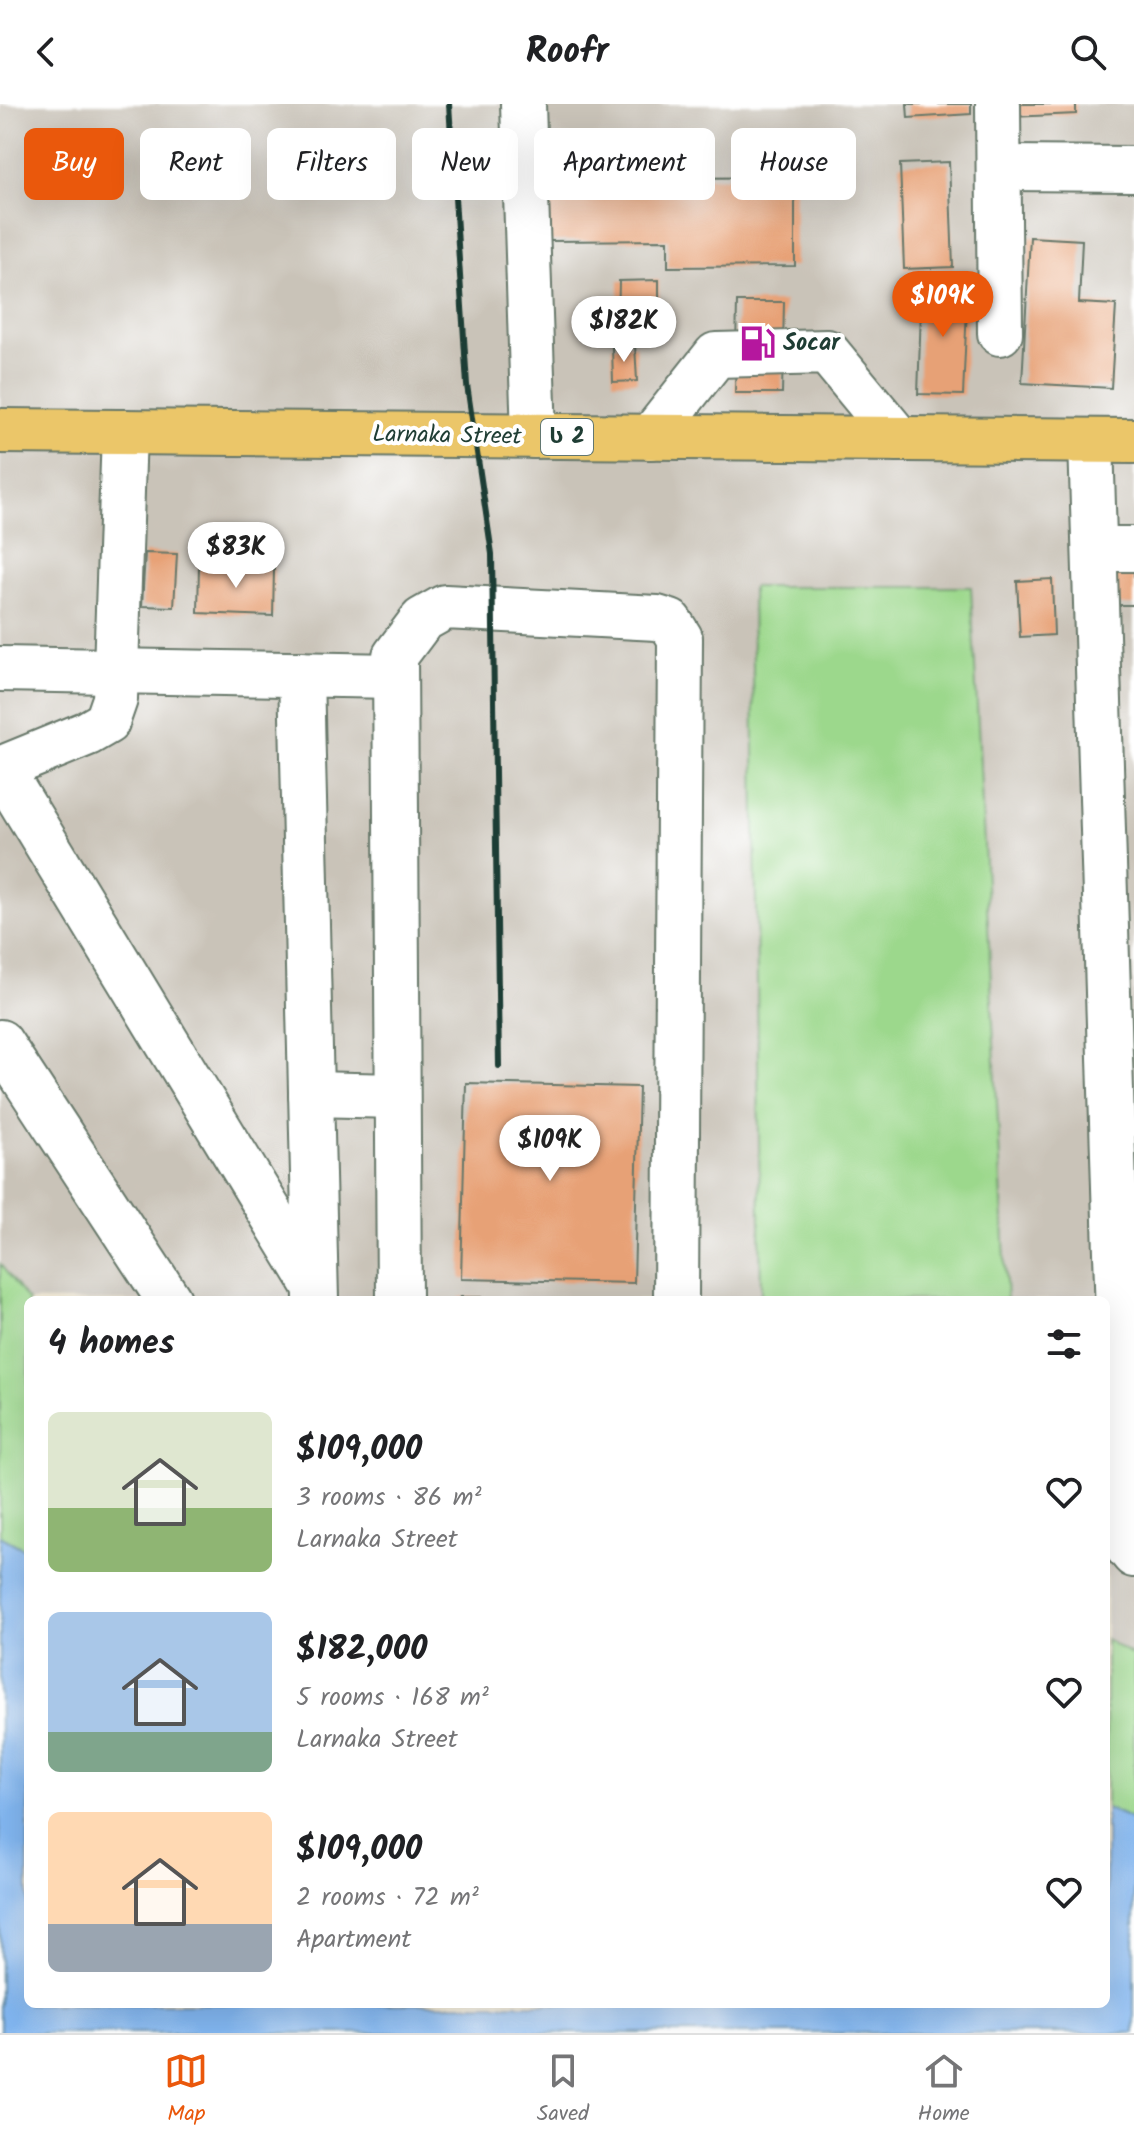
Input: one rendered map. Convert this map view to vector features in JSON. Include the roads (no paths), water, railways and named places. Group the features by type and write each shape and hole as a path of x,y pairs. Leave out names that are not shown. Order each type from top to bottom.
{"highway":[{"name":"Larnaka Street","path":"0,431 1134,441"}],"lane":[{"path":"523,104 534,436"},
{"path":"998,104 1000,333"},
{"path":"999,168 1134,169"},
{"path":"651,437 716,355 827,352 899,439"},
{"path":"124,432 117,670 115,699 107,722 88,733 0,769 316,1294"},
{"path":"1091,441 1114,549 1125,1544 1134,1555"},
{"path":"399,1296 395,656 422,620 445,607 657,618 670,622 680,638 676,1296"},
{"path":"0,669 395,676"},
{"path":"301,674 316,1294"},
{"path":"0,1042 166,1296"},
{"path":"311,1094 397,1096"}],"water":[{"path":"0,1536 24,1549 24,2008 1110,2008 1110,1810 1134,1820 1134,2033 0,2033"}],"railway":[{"path":"449,104 467,385 492,554 499,1066"}],"place":[{"name":"Socar","path":"757,343"}]}
